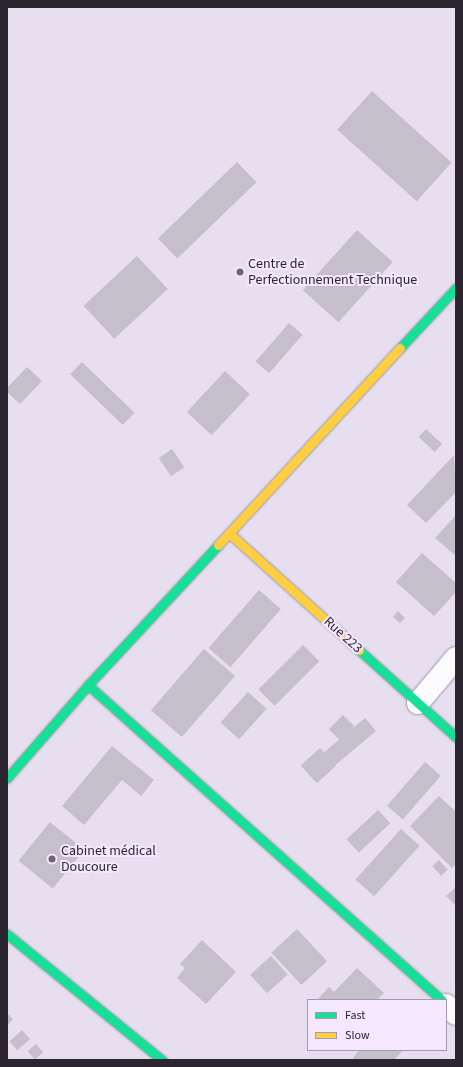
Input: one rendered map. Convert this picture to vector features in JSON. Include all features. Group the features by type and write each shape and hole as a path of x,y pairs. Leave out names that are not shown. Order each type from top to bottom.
{"street":[{"path":"7,778 88,685 456,288"},
{"name":"Rue 223","path":"229,533 456,737"},
{"path":"418,702 456,658"},
{"path":"88,685 440,999"},
{"path":"7,934 162,1060"},
{"path":"447,1006 456,1014"}],"building":[{"path":"372,91 452,163 417,201 337,130"},
{"path":"237,162 256,182 177,259 158,238"},
{"path":"357,230 393,262 338,322 303,290"},
{"path":"137,256 168,289 114,339 84,306"},
{"path":"289,323 303,335 269,373 256,361"},
{"path":"82,362 135,413 123,425 70,374"},
{"path":"27,367 42,381 20,404 7,392 7,388"},
{"path":"225,371 250,394 212,435 187,412"},
{"path":"426,429 442,444 435,452 418,437"},
{"path":"172,449 184,467 171,476 159,458"},
{"path":"454,455 456,492 426,523 407,505"},
{"path":"456,515 456,556 435,538"},
{"path":"422,553 456,583 456,592 434,616 396,582"},
{"path":"259,590 281,609 230,667 208,648"},
{"path":"398,611 405,618 400,623 393,617"},
{"path":"303,645 319,661 275,706 258,690"},
{"path":"204,649 235,676 182,737 151,710"},
{"path":"248,692 267,709 239,739 221,722"},
{"path":"343,715 354,726 340,740 329,729"},
{"path":"365,718 376,731 335,766 324,753"},
{"path":"112,746 154,780 141,796 122,780 84,825 62,806"},
{"path":"320,748 336,766 317,783 301,765"},
{"path":"425,762 441,776 403,820 387,806"},
{"path":"439,796 456,812 456,864 452,868 410,826"},
{"path":"378,810 390,823 359,852 347,839"},
{"path":"50,822 84,850 53,889 19,861"},
{"path":"401,829 420,846 374,896 355,880"},
{"path":"439,860 448,870 441,876 432,866"},
{"path":"456,887 456,906 446,896"},
{"path":"297,929 327,961 301,985 271,953"},
{"path":"202,940 236,972 206,1004 177,978 185,968 180,964"},
{"path":"271,956 288,975 267,993 250,975"},
{"path":"357,968 384,993 378,999 318,999 329,987 334,992"},
{"path":"7,1013 13,1019 7,1026"},
{"path":"22,1030 30,1039 17,1050 9,1041"},
{"path":"36,1044 43,1052 35,1060 28,1051"},
{"path":"358,1051 402,1051 394,1060 355,1060 353,1058"}],"traffic: fast":[{"path":"400,348 456,288"},
{"path":"7,778 88,685 218,545"},
{"path":"359,650 456,737"},
{"path":"88,685 440,999"},
{"path":"7,934 162,1060"}],"traffic: slow":[{"path":"218,545 400,348"},
{"path":"229,533 359,650"}],"place":[{"name":"Centre de Perfectionnement Technique","path":"240,272"},
{"name":"Cabinet médical Doucoure","path":"52,859"}]}
